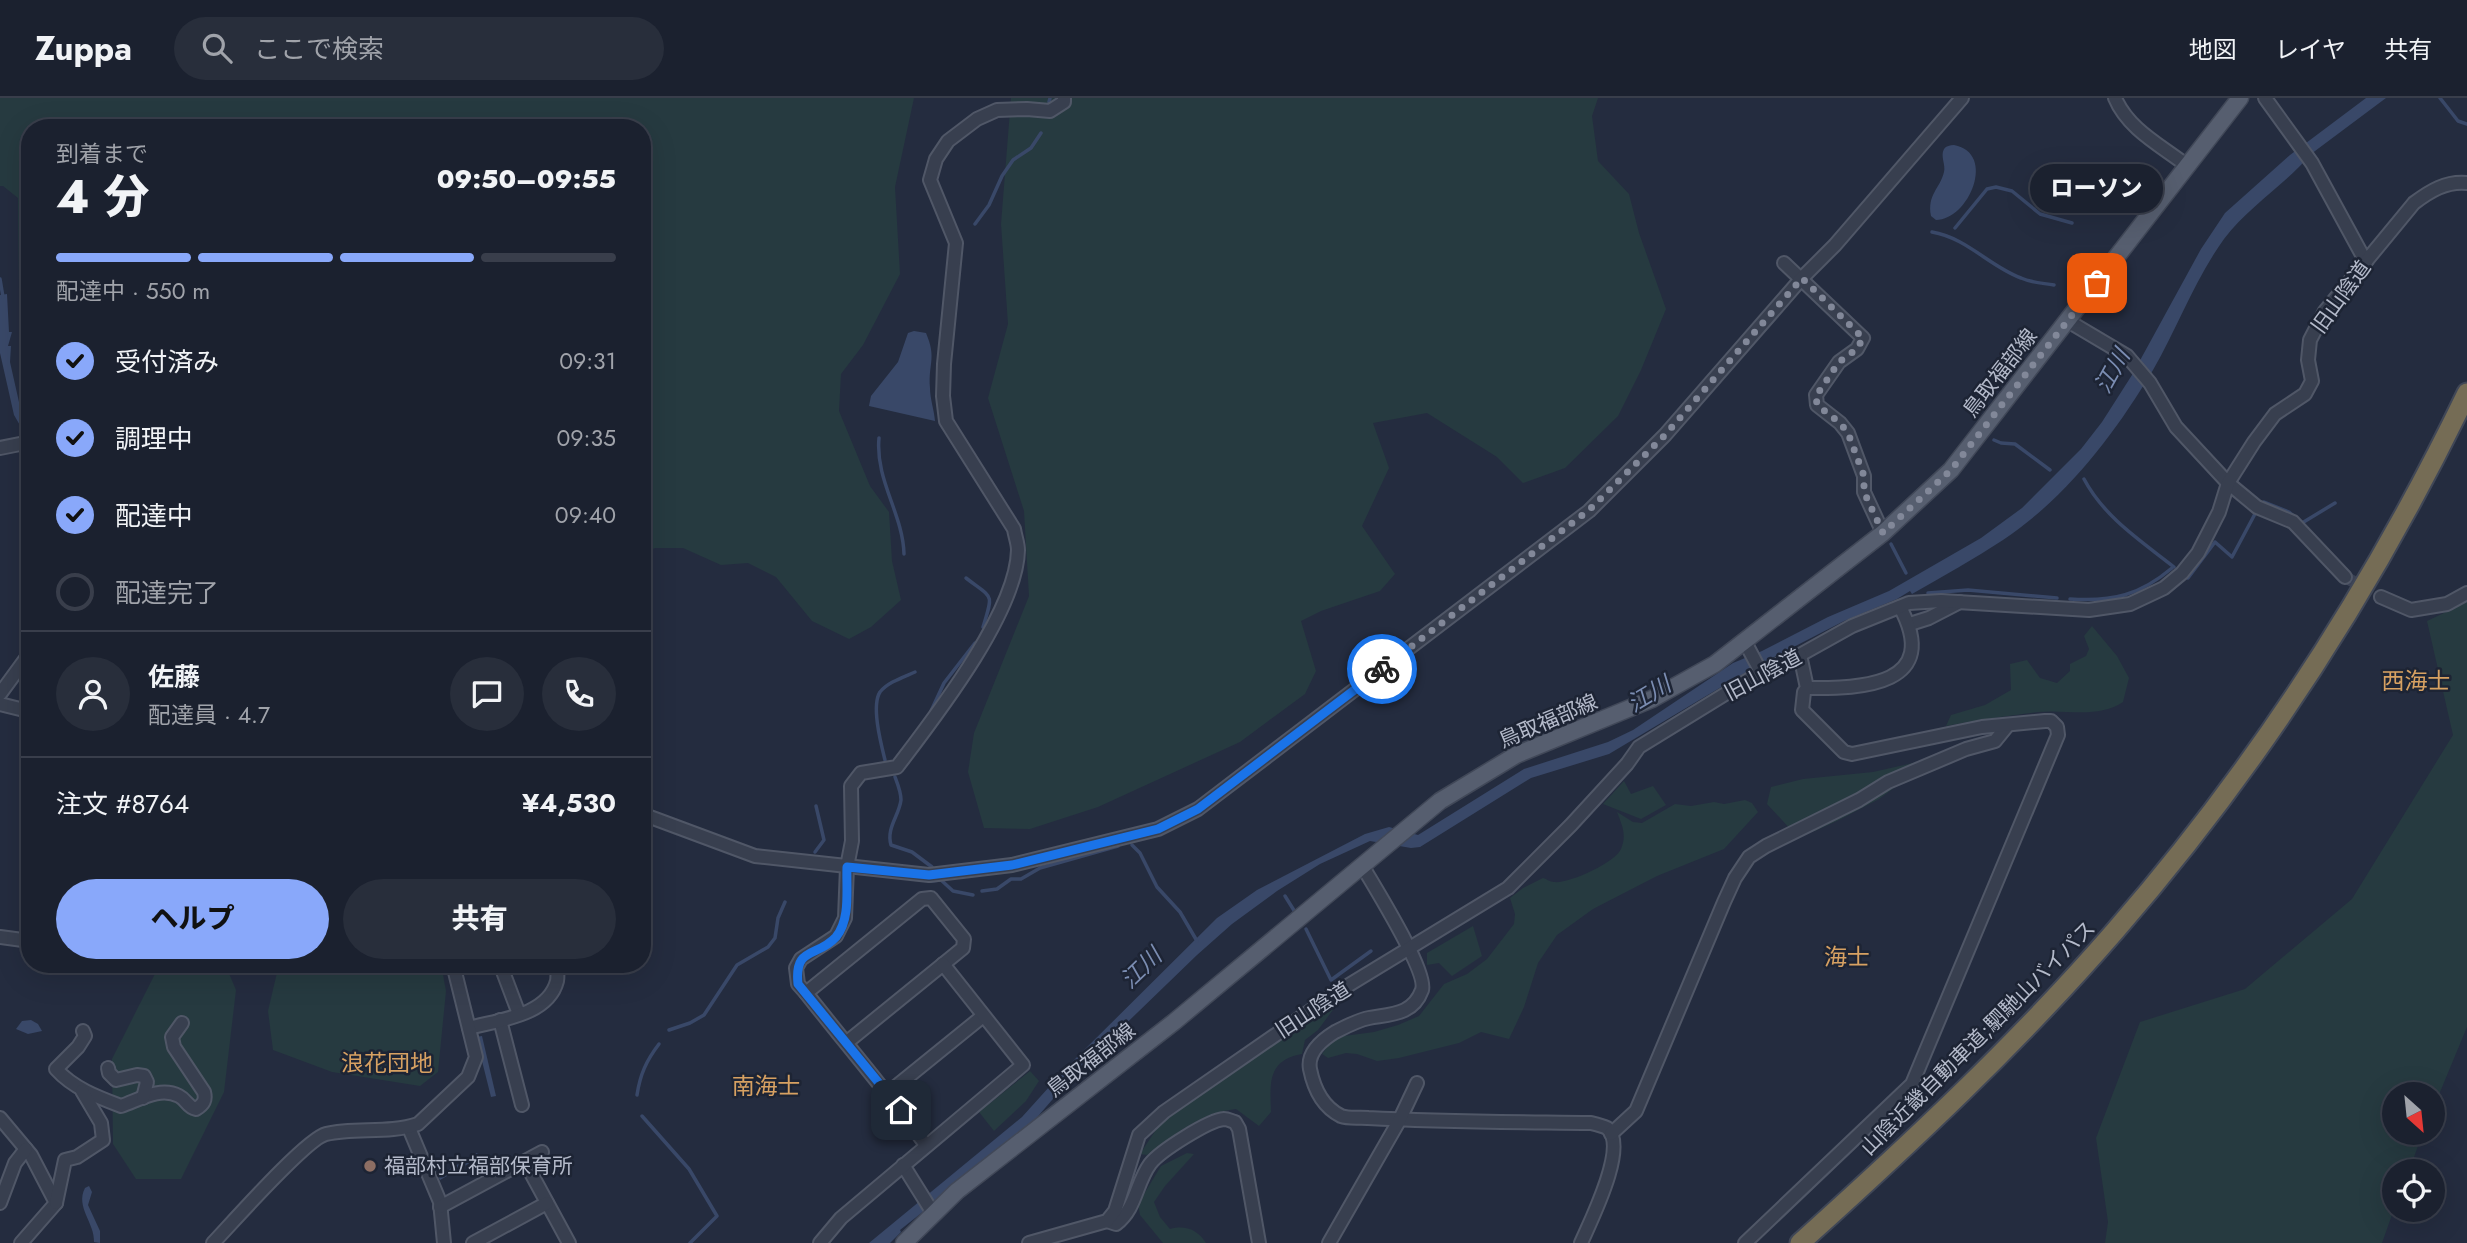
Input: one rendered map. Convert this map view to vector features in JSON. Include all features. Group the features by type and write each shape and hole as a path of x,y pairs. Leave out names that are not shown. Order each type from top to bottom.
{"highway":[{"name":"山陰近畿自動車道;駟馳山バイパス","path":"1800,1243 1922,1131 2021,1033 2115,931 2167,867 2267,736 2335,634 2415,495 2467,393"},
{"name":"山陰近畿自動車道;駟馳山バイパス","path":"1814,1243 1928,1138 2035,1030 2120,938 2209,828 2266,751 2322,667 2421,498 2467,407"}],"main road":[{"name":"鳥取福部線","path":"904,1243 957,1191 1174,1022 1440,801 1516,755 1652,699 1748,647 1883,533 1951,470 2240,98"}],"street":[{"path":"926,1144 888,1093 798,984 796,968 801,959 836,936 845,918 847,867 852,841 851,786 861,774 897,766 956,687 1008,597 1018,548 1014,529 946,421 943,396 944,364 956,243 930,180 936,159 948,141 977,119 997,110 1051,111 1064,102 1064,98"},
{"path":"651,817 755,856 929,875 1012,865 1158,829 1198,809 1580,519 1665,435 1802,278 1836,245 1962,98"},
{"path":"2115,98 2134,127 2186,165"},
{"path":"2265,98 2312,163 2366,262"},
{"name":"旧山陰道","path":"1107,1221 1115,1211 1139,1135 1164,1112 1339,991 1508,888 1571,825 1627,764 1639,747 1760,671 1800,655 1852,626 1909,603 1961,601 2089,610 2130,604 2164,588 2182,573 2198,553 2219,512 2228,483 2275,414 2305,394 2312,382 2308,360 2310,340 2325,311 2402,221 2414,203 2431,190 2456,182 2467,183"},
{"path":"1784,263 1863,338 1857,349 1839,362 1816,396 1817,405 1848,433 1864,476 1864,492 1883,533"},
{"path":"2068,321 2127,356 2150,383 2176,427 2228,483 2257,507 2293,522 2344,577"},
{"path":"0,448 21,444"},
{"path":"2381,597 2411,610 2447,604 2467,593"},
{"path":"1910,624 1929,618 1961,601"},
{"path":"1807,688 1840,689 1890,679 1912,657 1910,624 1900,607"},
{"path":"1748,647 1760,671"},
{"path":"1745,1243 1912,1084 2058,735 2057,727 2051,721 1982,727 1848,754 1840,751 1802,710 1807,688 1800,655"},
{"path":"0,694 21,665"},
{"path":"0,704 21,709"},
{"path":"1611,1134 1636,1111 1724,902 1735,878 1749,858 1766,846 1859,800 1888,782 1995,741 2008,725"},
{"path":"1363,867 1423,978 1423,988 1415,1004 1398,1014 1366,1018 1334,1033 1315,1048 1309,1067 1324,1104 1343,1117 1399,1121 1591,1123 1607,1128 1613,1137 1611,1173 1581,1243"},
{"path":"806,993 922,899 931,898 964,939 963,948 846,1043"},
{"path":"0,937 21,940"},
{"path":"820,1243 841,1218 1023,1065 943,964"},
{"path":"213,1243 317,1136 409,1128 418,1124 468,1077 476,1057 455,973"},
{"path":"504,973 519,1014"},
{"path":"468,1028 519,1014 545,1002 557,980 557,973"},
{"path":"888,1093 983,1016"},
{"path":"500,1020 522,1105"},
{"path":"83,1031 85,1037 56,1069 65,1079 121,1106 167,1092 181,1097 190,1107 196,1109 203,1104 204,1092 174,1047 172,1037 182,1023"},
{"path":"108,1068 116,1080 144,1076 147,1082 143,1098"},
{"path":"1329,1243 1399,1121 1417,1083"},
{"path":"21,1243 56,1203 65,1160 77,1157 103,1140 101,1123 80,1088"},
{"path":"0,1118 26,1149 56,1203"},
{"path":"1029,1243 1107,1221 1116,1224 1129,1210 1150,1164 1165,1149 1224,1119 1235,1122 1239,1129 1259,1243"},
{"path":"409,1128 440,1207 444,1243"},
{"path":"0,1203 15,1163 26,1149"},
{"path":"440,1207 542,1152"},
{"path":"525,1162 565,1242"},
{"path":"903,1165 933,1213"},
{"path":"472,1243 547,1203"}],"shaded area":[{"path":"0,98 914,98 895,187 900,274 863,345 841,374 839,411 870,486 889,512 892,561 901,600 871,627 849,639 812,621 776,577 748,563 721,565 683,548 651,549 651,119 21,119 21,294 18,198 0,186"},
{"path":"1011,98 1598,98 1592,116 1598,161 1629,194 1639,233 1666,309 1641,370 1618,416 1565,468 1523,483 1497,457 1427,413 1373,423 1389,468 1362,526 1395,574 1380,591 1321,611 1301,621 1316,671 1305,694 1240,742 1098,807 1030,829 984,828 968,772 974,733 1029,596 1024,511 988,398 1008,324 1001,224"},
{"path":"2467,602 2467,1027 2444,1082 2382,1082 2382,1145 2418,1145 2413,1159 2382,1159 2382,1222 2389,1222 2382,1243 2105,1243 2108,1222 2096,1138 2140,1022 2245,989 2352,899 2453,735 2427,621"},
{"path":"2092,626 2117,656 2129,678 2123,702 2092,712 2038,712 1946,726 1951,715 1985,705 2011,690 2010,664 2027,660 2040,678 2057,683 2070,671 2070,664 2086,656 2089,649 2084,636"},
{"path":"1935,758 1946,761 1924,774 1902,782 1879,799 1815,831 1793,832 1767,804 1771,787 1803,779 1873,772"},
{"path":"1624,781 1631,794 1653,786 1666,805 1641,819 1603,804"},
{"path":"1745,800 1752,803 1758,812 1724,849 1657,876 1593,909 1557,935 1538,963 1524,1007 1509,1039 1481,1032 1459,1043 1377,1061 1357,1054 1346,1053 1328,1058 1322,1054 1331,1042 1344,1036 1374,1032 1419,1016 1444,984 1467,974 1487,959 1514,924 1515,914 1510,898 1523,888 1543,878 1554,882 1570,880 1590,872 1617,855 1624,839 1617,812 1633,822 1642,823 1675,804 1691,806"},
{"path":"1473,926 1482,956 1452,976 1439,963 1427,965 1427,953"},
{"path":"155,973 229,973 236,990 224,1092 181,1179 136,1179 113,1144 112,1059"},
{"path":"277,973 443,973 446,991 438,1072 420,1086 332,1072 273,1050 268,1011"},
{"path":"1338,1003 1318,1030 1305,1040 1302,1054 1282,1062 1277,1068 1271,1083 1271,1112 1259,1126 1236,1109 1223,1111 1189,1126 1147,1155 1140,1154 1161,1122 1277,1038"},
{"path":"1030,1071 1039,1081 1026,1101 994,1131 979,1112"},
{"path":"1187,1153 1194,1154 1154,1202 1160,1217 1170,1229 1190,1229 1199,1234 1206,1243 1163,1243 1140,1215 1138,1204 1161,1166"}],"water":[{"path":"2366,98 2386,98 2311,154 2244,216 2224,239 2204,270 2153,370 2122,418 2068,484 2026,523 1992,547 1912,594 1910,591 1844,621 1753,668 1609,754 1531,778 1420,847 1370,841 1320,864 1232,924 1197,955 1077,1071 1027,1129 900,1230 890,1243 869,1243 1022,1117 1068,1066 1217,918 1257,890 1365,834 1389,827 1418,835 1524,769 1608,742 1633,730 1733,663 1889,591 1981,538 2022,508 2081,449 2102,422 2132,375 2201,249 2225,213 2290,155"},
{"path":"1954,145 1967,151 1974,160 1974,185 1959,209 1948,217 1936,220 1931,216 1932,197 1944,172 1944,149"},
{"path":"7,294 9,332 12,332 8,346 11,346 10,362 21,411 21,427 14,415 0,353 0,295"},
{"path":"908,333 926,333 931,349 930,392 935,421 869,406 871,396 898,362"},
{"path":"31,1020 38,1024 42,1031 28,1034 16,1029 22,1021"},
{"path":"482,1036 496,1096 491,1097 476,1037"},
{"path":"477,1153 480,1157 440,1180 438,1176"},
{"path":"89,1186 92,1192 88,1205 100,1231 100,1243 94,1242 92,1228 82,1202 85,1188"}],"waterway":[{"path":"1049,102 1050,98"},
{"path":"2440,98 2458,121 2467,124"},
{"path":"975,224 989,205 1002,176 1013,160 1031,148 1041,133"},
{"path":"1955,228 1987,189 1996,187 2012,191 2040,214 2072,223"},
{"path":"1932,232 1956,240 2009,273 2033,282 2054,285"},
{"path":"0,279 3,297"},
{"path":"879,438 881,468 899,525 904,554"},
{"path":"1994,440 2015,444 2050,470"},
{"path":"2084,479 2092,493 2113,517 2174,567"},
{"path":"2264,502 2289,512 2302,523 2335,503"},
{"path":"2188,578 2215,542 2232,557 2256,512"},
{"path":"1891,544 1906,573"},
{"path":"2070,599 2100,599 2125,595 2149,585 2172,568"},
{"path":"966,578 989,597 989,608 983,627"},
{"path":"1928,593 1968,590 2057,598"},
{"path":"931,711 944,683 975,643"},
{"path":"885,760 878,725 877,698 887,685 915,672"},
{"path":"895,777 901,800 891,828 891,845 912,852 932,867"},
{"path":"815,852 824,840 816,806"},
{"path":"1132,845 1140,853 1157,887 1180,912 1197,941"},
{"path":"982,891 997,889 1011,879 1021,879 1040,868 1118,846"},
{"path":"931,881 941,880 953,891 973,895"},
{"path":"1285,896 1295,912"},
{"path":"669,1030 704,1015 737,965 768,947 775,938 778,918 785,902"},
{"path":"1306,929 1331,980 1371,951"},
{"path":"637,1095 644,1068 659,1044"},
{"path":"642,1116 689,1169 717,1216 690,1243"}],"tunnel":[{"path":"2345,577 2381,597"}],"way so far":[{"path":"1382,669 1589,510 1665,435 1802,278 1863,338 1857,349 1839,362 1816,396 1817,405 1848,433 1864,476 1864,492 1883,533 1951,470 2097,283"}],"place":[{"name":"ローソン","path":"2097,283"},
{"name":"福部村立福部保育所","path":"370,1166"}],"district":[{"name":"西海士","path":"2416,681"},
{"name":"海士","path":"1847,957"},
{"name":"浪花団地","path":"387,1063"},
{"name":"南海士","path":"766,1086"}],"route":[{"path":"901,1110 798,984 796,968 801,959 836,936 845,918 847,867 929,875 1012,865 1158,829 1198,809 1382,669"}],"water label":[{"name":"江川","path":"2112,371"},
{"name":"江川","path":"1649,694"},
{"name":"江川","path":"1141,968"}]}
